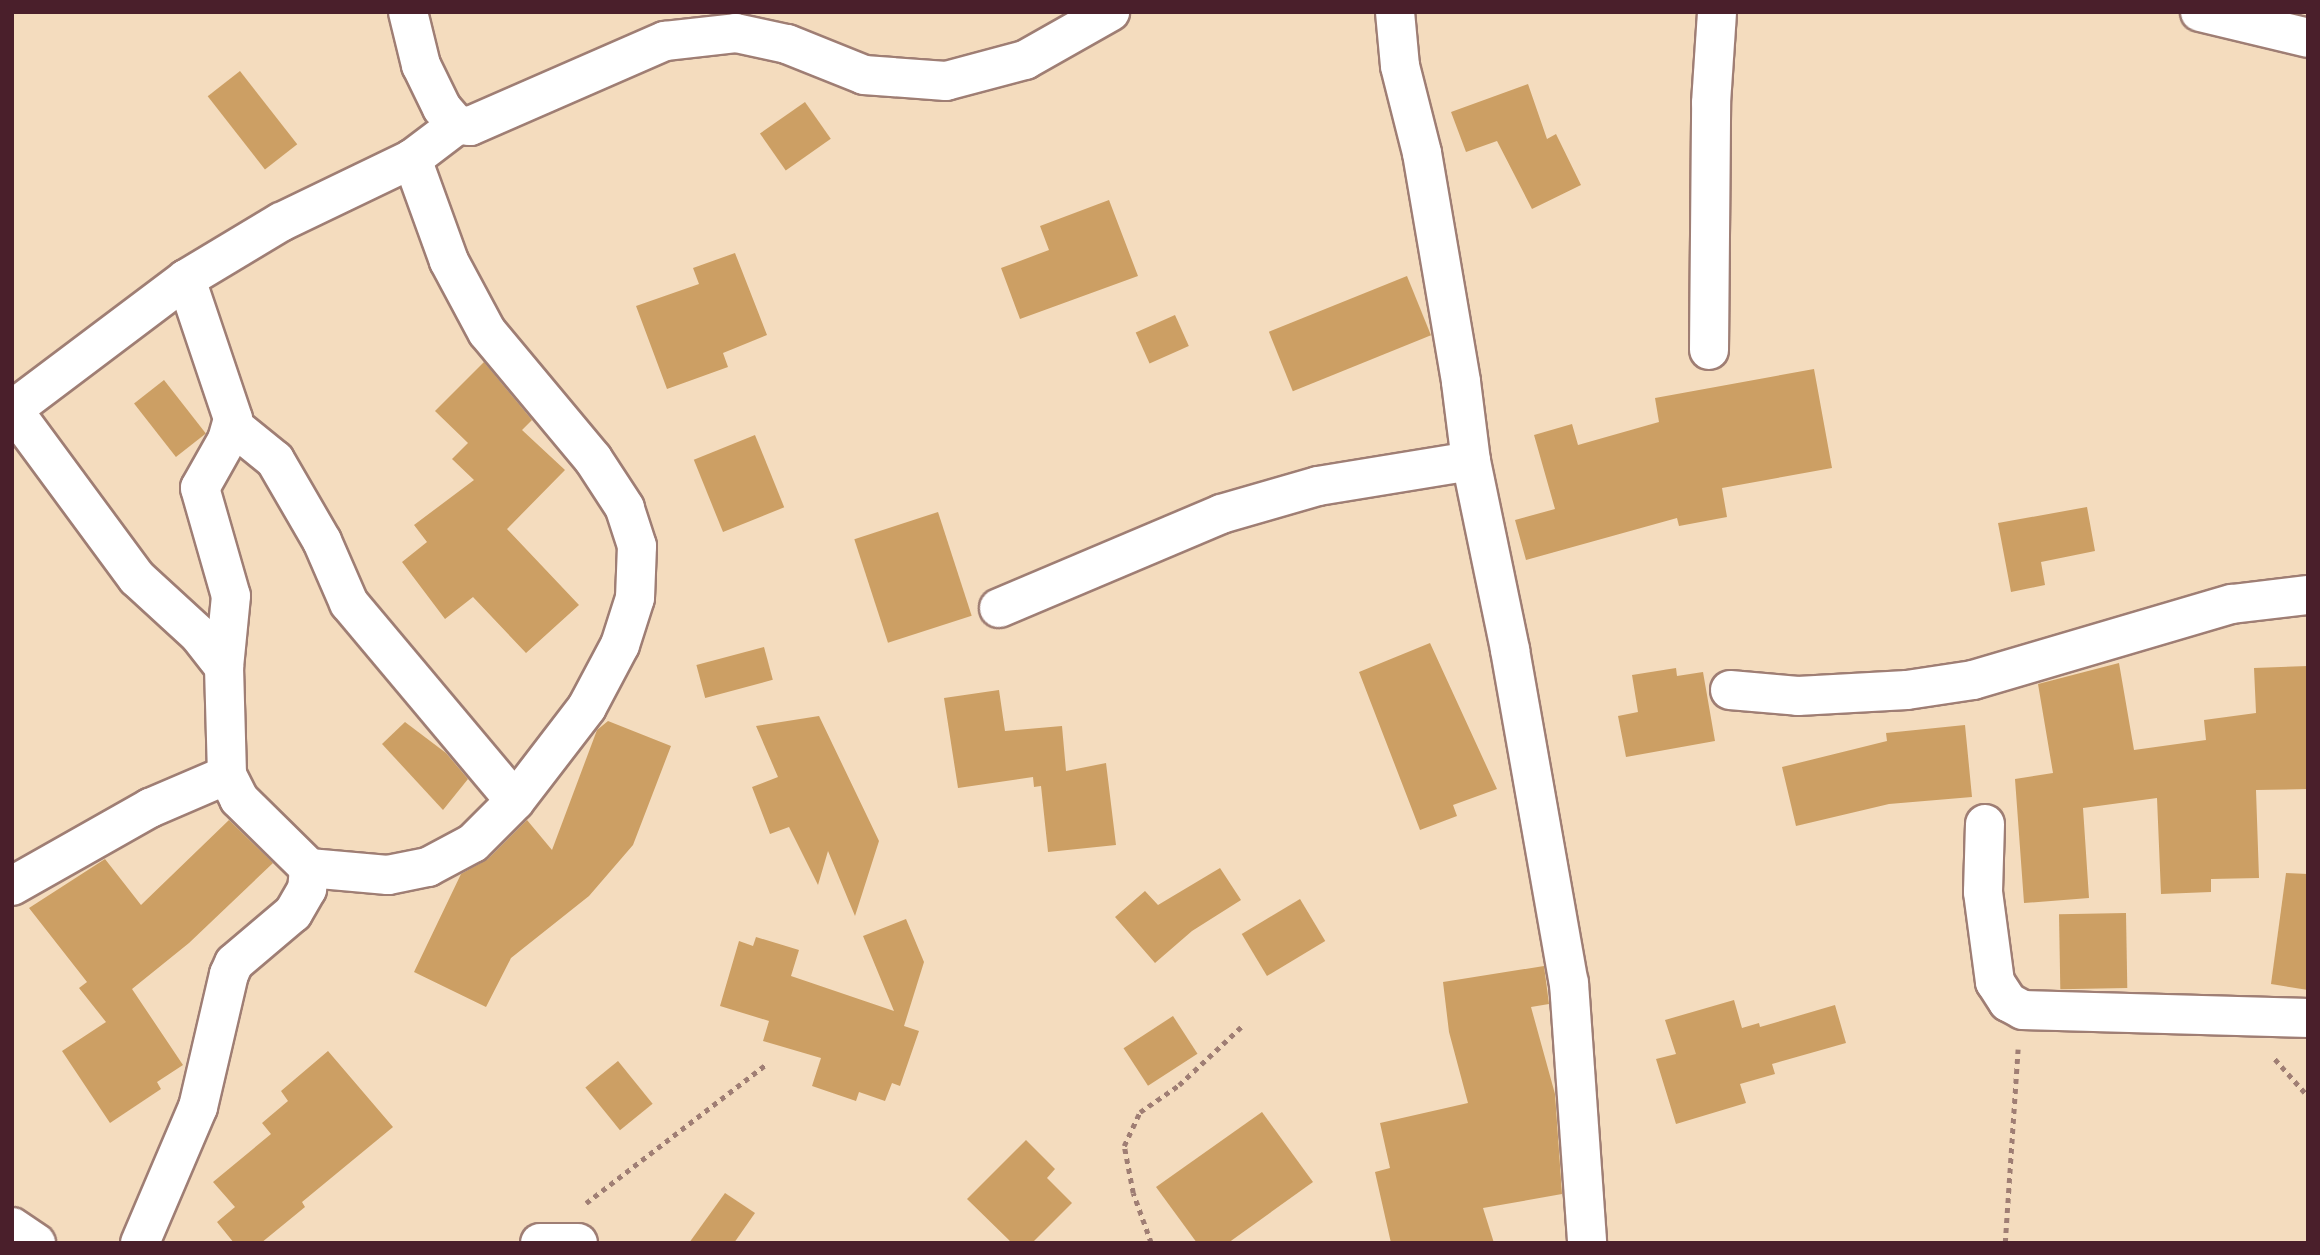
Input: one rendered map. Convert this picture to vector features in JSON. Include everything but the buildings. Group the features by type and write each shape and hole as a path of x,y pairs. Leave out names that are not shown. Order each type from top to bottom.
{"street":[{"path":"408,12 421,65 442,108 457,125"},
{"path":"224,667 199,635 138,578 15,402 186,279 281,222 412,159 457,125 481,123 665,41 736,33 787,44 864,75 946,81 1025,60 1111,12"},
{"path":"1395,12 1400,66 1422,153 1461,382 1471,461 1513,664 1569,983 1587,1243"},
{"path":"1709,350 1711,116 1717,12"},
{"path":"2200,12 2308,38"},
{"path":"233,426 200,488 231,596 224,667 227,775 239,799 309,867 388,875 428,867 473,843 515,801 587,707 620,645 635,598 637,546 625,508 593,459 487,332 449,261 412,159"},
{"path":"186,279 233,426 275,460 322,541 349,603 515,801"},
{"path":"999,608 1221,514 1318,486 1471,461"},
{"path":"1730,690 1798,696 1907,690 1973,680 2207,610 2308,595"},
{"path":"12,886 150,808 227,775"},
{"path":"1984,824 1983,892 1996,982 2008,1002 2023,1010 2308,1018"},
{"path":"140,1243 198,1107 229,974 234,963 293,914 307,889 309,867"},
{"path":"12,1227 36,1243"},
{"path":"540,1243 578,1243"}],"path":[{"path":"2005,1243 2005,1195 2023,1010"},
{"path":"1151,1243 1133,1193 1124,1146 1140,1112 1178,1085 1241,1027"},
{"path":"540,1243 628,1168 765,1065"}]}
